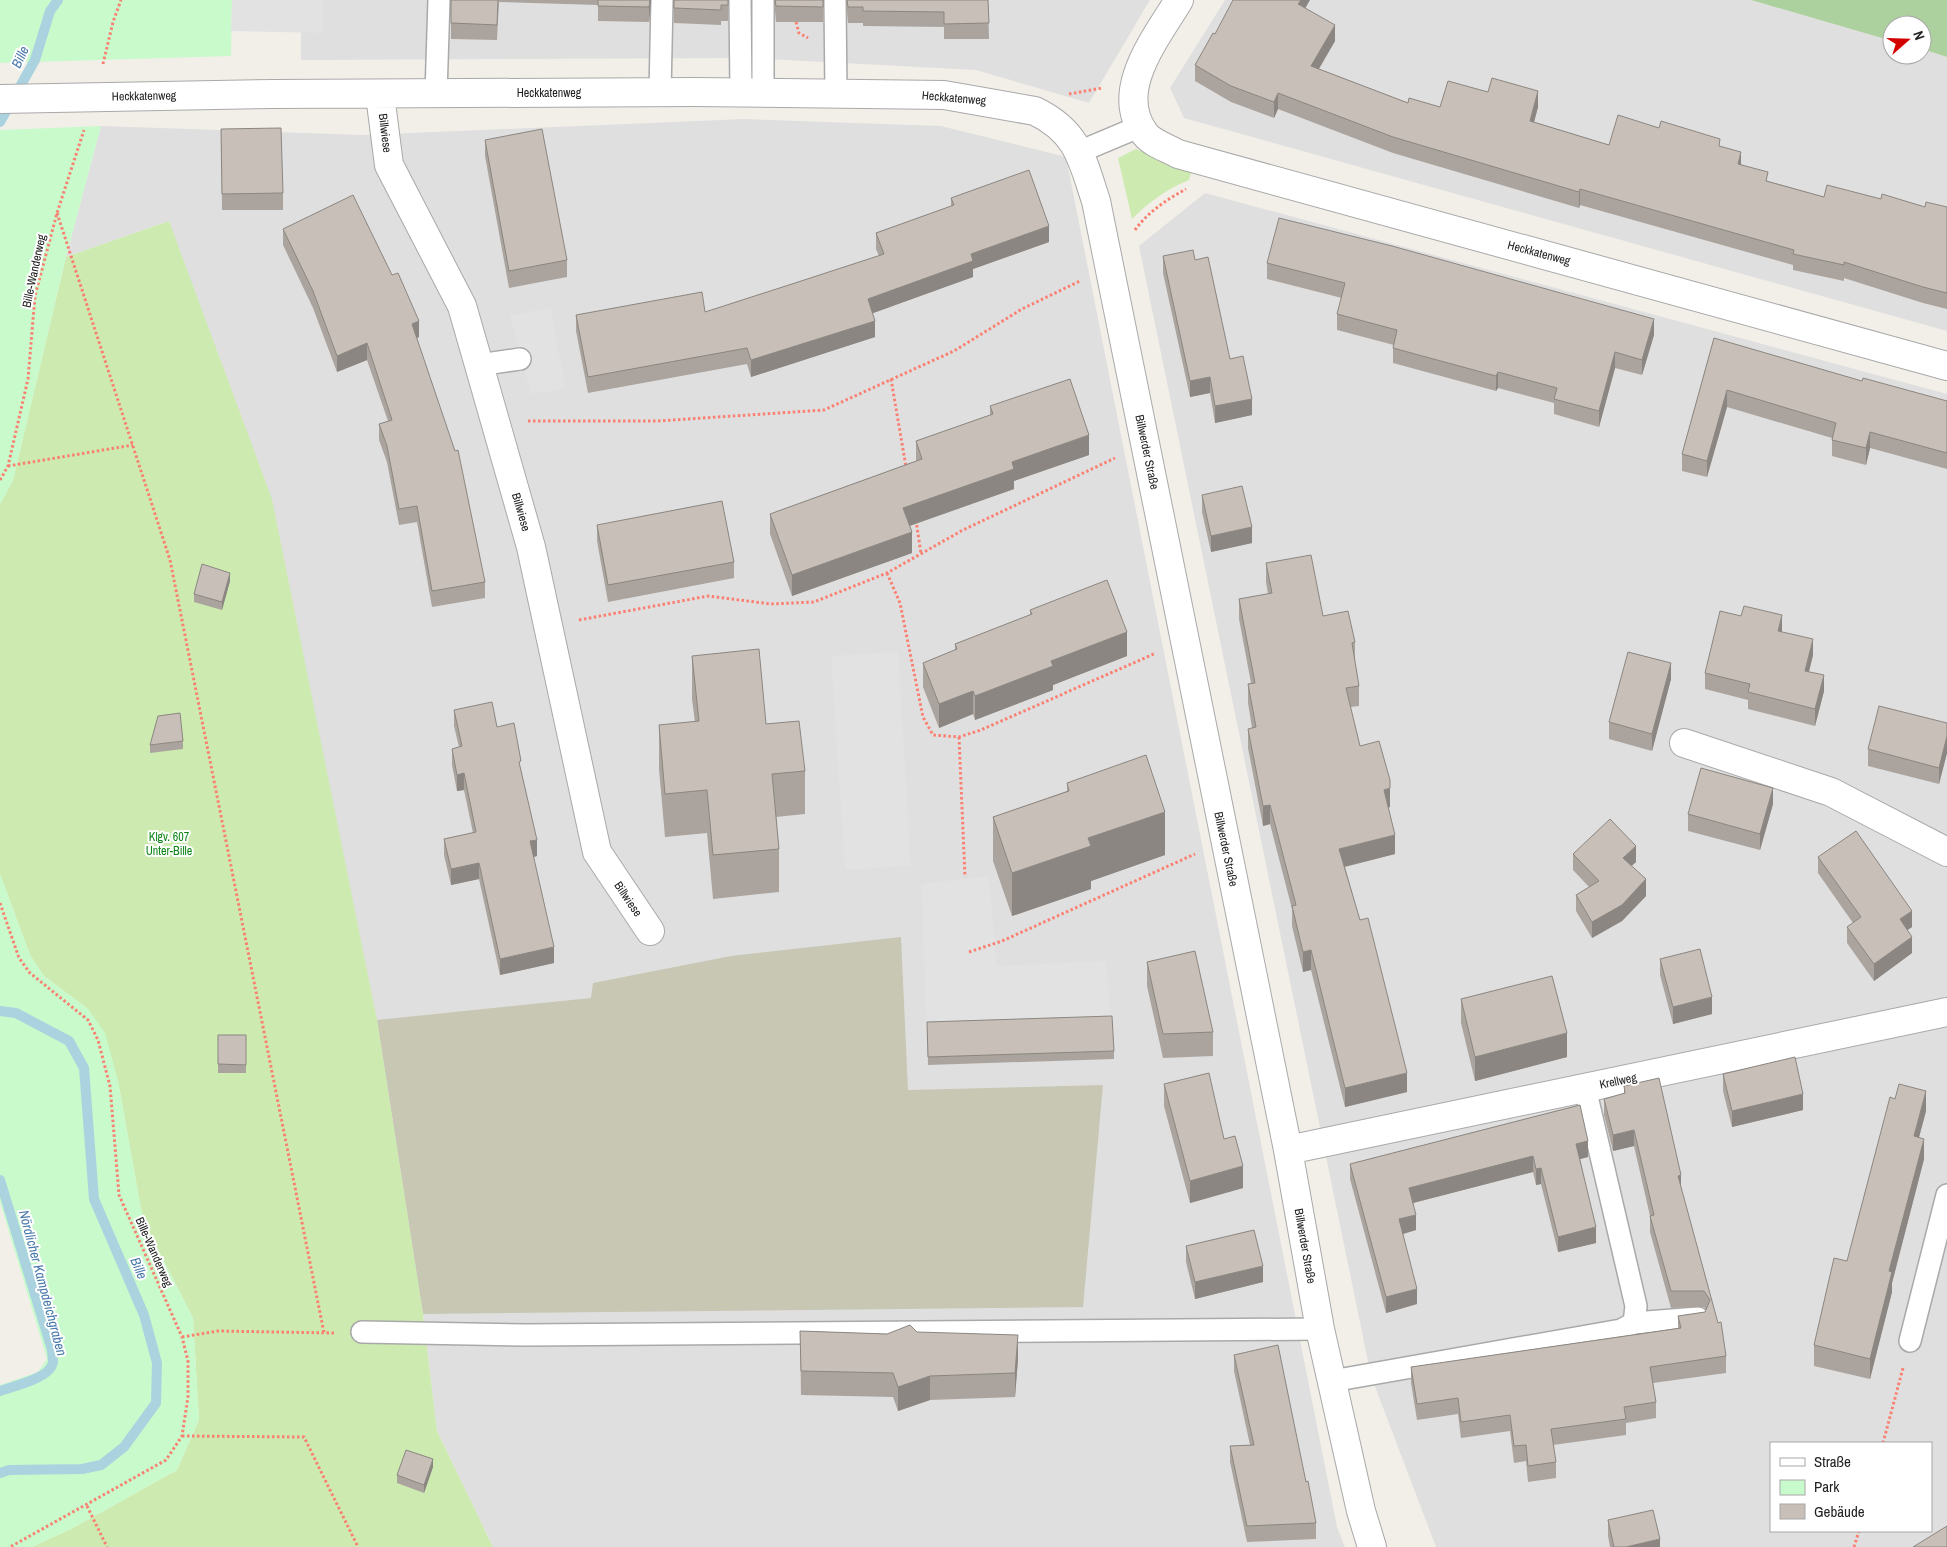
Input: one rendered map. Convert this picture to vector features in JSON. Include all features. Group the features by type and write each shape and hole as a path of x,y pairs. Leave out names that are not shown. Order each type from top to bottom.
{"street":[{"path":"1141,126 1133,100 1136,78 1179,0"},
{"name":"Heckkatenweg","path":"0,99 273,94 380,95 660,92 944,95 1035,111 1062,128 1071,137 1079,152"},
{"name":"Billwiese","path":"380,95 389,165 462,306 480,365 531,547 597,852 650,931"},
{"name":"Heckkatenweg","path":"1141,126 1151,139 1170,150 1947,366"},
{"name":"Billwerder Straße","path":"1079,152 1096,201 1288,1150 1320,1329 1372,1547"},
{"path":"1684,743 1830,792 1947,852"},
{"name":"Krellweg","path":"1288,1150 1947,1012"}],"lane":[{"path":"436,94 439,0"},
{"path":"660,92 662,0"},
{"path":"740,0 752,93"},
{"path":"752,93 763,0"},
{"path":"835,0 836,94"},
{"path":"1079,152 1141,126"},
{"path":"480,365 520,359"},
{"path":"1585,1088 1636,1306 1634,1323"},
{"path":"1910,1341 1947,1195"},
{"path":"1332,1381 1621,1330 1634,1323 1698,1318"},
{"path":"362,1332 526,1335 1320,1329"}],"path":[{"name":"Bille-Wanderweg","path":"0,480 8,466 28,379 35,296 57,213 95,97 113,22 122,0"},
{"path":"1035,111 1074,92 1101,89 1106,83"},
{"path":"495,421 658,421 824,410 954,350 1022,310 1108,266 1142,220 1167,199 1228,167"},
{"path":"57,213 170,560 324,1333 218,1331 182,1337"},
{"path":"891,379 908,476"},
{"path":"8,466 133,445"},
{"path":"548,627 708,596 771,604 814,602 887,573 963,530 1110,460 1146,449"},
{"path":"915,515 921,554"},
{"path":"887,573 900,603 923,717 934,735 959,737 980,730 1184,641"},
{"path":"959,737 965,877"},
{"path":"969,952 1002,941 1224,841"},
{"name":"Bille-Wanderweg","path":"0,903 19,958 30,973 88,1020 98,1040 110,1086 119,1195 182,1337 188,1361 188,1397 182,1436 166,1460 87,1506 10,1547"},
{"path":"1883,1442 1910,1341"},
{"path":"182,1436 304,1437 358,1547"},
{"path":"87,1506 107,1547"},
{"path":"1854,1547 1859,1532"}],"shaded area":[{"path":"232,0 323,0 322,33 231,31"},
{"path":"301,0 1150,0 1089,103 976,70 749,58 301,60"},
{"path":"1225,0 1751,0 1882,38 1882,65 1932,65 1932,52 1947,57 1947,331 1184,118 1170,88"},
{"path":"744,119 941,126 1066,157 1337,1527 1345,1547 493,1547 437,1431 423,1314 169,221 66,257 101,126 362,135"},
{"path":"1205,193 1947,394 1947,1547 1436,1547 1371,1376 1139,246"},
{"path":"551,307 565,389 531,394 510,316"},
{"path":"898,652 911,866 845,870 831,656"},
{"path":"989,876 997,966 1106,961 1112,1024 927,1030 921,884"},
{"path":"901,937 908,1090 1103,1085 1083,1307 423,1314 377,1020 591,998 593,983 731,956"}],"green space":[{"path":"0,0 232,0 231,56 0,63"},
{"path":"1751,0 1947,0 1947,57 1932,52 1932,15 1882,15 1882,38"},
{"path":"101,126 66,257 13,480 0,504 0,130"},
{"path":"1136,149 1191,173 1189,180 1159,196 1132,219 1118,158"},
{"name":"Klgv. 607 Unter-Bille","path":"169,221 272,499 377,1020 423,1314 437,1431 493,1547 32,1547 73,1528 177,1470 199,1420 193,1318 143,1220 118,1081 88,1009 44,976 30,955 0,874 0,504 13,480 66,257"},
{"path":"0,874 30,955 44,976 88,1009 105,1033 118,1081 143,1220 193,1318 199,1420 177,1470 73,1528 32,1547 0,1547 0,1385 38,1372 47,1359 0,1202"}],"building":[{"path":"451,0 498,0 497,25 451,23"},
{"path":"598,0 650,0 649,7 598,6"},
{"path":"674,0 728,0 728,5 721,5 721,10 674,8"},
{"path":"775,0 823,0 823,7 776,6"},
{"path":"847,0 988,0 989,23 944,24 944,12 863,11 863,7 848,7"},
{"path":"1233,0 1301,0 1298,4 1335,25 1311,66 1408,103 1409,98 1440,107 1448,81 1488,92 1492,78 1538,91 1530,121 1609,145 1618,115 1659,128 1661,121 1720,139 1719,146 1741,152 1738,164 1768,172 1766,181 1824,197 1827,185 1881,199 1882,194 1925,207 1926,202 1947,207 1947,293 1844,262 1844,265 1793,254 1794,250 1580,189 1579,192 1393,137 1278,93 1274,102 1231,86 1195,65 1213,33 1215,34"},
{"path":"281,128 283,193 222,194 221,129"},
{"path":"542,129 567,260 509,271 485,140"},
{"path":"1029,170 1049,226 971,254 973,261 868,299 875,321 751,360 747,348 588,377 576,315 702,292 705,312 884,254 876,233 954,205 951,198"},
{"path":"353,195 392,275 398,273 419,321 412,324 455,451 458,450 485,582 432,591 417,506 399,509 387,446 379,424 392,420 367,343 337,356 313,291 283,229"},
{"path":"1279,218 1392,246 1654,319 1642,360 1615,352 1599,411 1554,399 1557,388 1498,372 1496,376 1393,348 1397,330 1337,314 1345,283 1267,263"},
{"path":"1193,250 1195,260 1208,257 1230,359 1243,356 1252,399 1215,406 1210,377 1190,381 1163,256"},
{"path":"1714,338 1862,381 1863,378 1947,401 1947,453 1870,432 1866,448 1832,440 1836,423 1727,390 1707,461 1682,454"},
{"path":"1070,379 1089,435 1012,462 1014,469 903,508 912,532 792,575 770,514 922,459 916,441 993,414 990,406"},
{"path":"1242,486 1252,527 1211,536 1202,495"},
{"path":"722,501 734,562 608,585 597,525"},
{"path":"1311,555 1323,616 1348,611 1355,642 1352,643 1359,686 1346,688 1360,746 1379,741 1390,780 1390,788 1384,790 1395,835 1339,849 1360,920 1368,918 1407,1073 1345,1088 1311,950 1303,952 1292,906 1296,905 1270,805 1263,806 1248,729 1256,727 1248,684 1255,683 1239,599 1272,593 1266,563"},
{"path":"202,564 230,573 222,602 194,594"},
{"path":"1107,580 1127,632 1051,661 1053,666 975,696 973,691 939,704 923,663 957,649 955,644 1032,614 1030,610"},
{"path":"1744,606 1782,615 1778,631 1813,639 1805,671 1824,675 1815,709 1748,692 1750,684 1705,673 1720,611 1741,616"},
{"path":"759,649 766,724 799,721 805,771 772,774 779,849 713,855 707,790 665,794 659,725 699,721 692,656"},
{"path":"1628,652 1671,663 1652,734 1609,722"},
{"path":"492,702 497,727 514,723 521,761 519,762 537,840 530,841 554,947 500,959 479,863 451,869 444,839 476,832 464,773 457,775 452,749 462,746 454,710"},
{"path":"1879,706 1947,723 1947,736 1939,768 1868,749"},
{"path":"180,713 183,741 150,745 158,716"},
{"path":"1146,755 1165,812 1088,838 1091,846 1012,873 993,817 1069,791 1067,783"},
{"path":"1701,768 1773,788 1760,834 1688,814"},
{"path":"1610,819 1636,846 1623,858 1646,879 1622,905 1592,922 1576,895 1599,881 1573,854"},
{"path":"1856,831 1912,911 1900,919 1912,937 1874,964 1847,927 1861,917 1818,857"},
{"path":"1700,949 1712,997 1673,1007 1660,959"},
{"path":"1195,951 1213,1032 1163,1034 1147,962"},
{"path":"1552,976 1567,1033 1475,1057 1461,999"},
{"path":"1112,1016 1114,1051 928,1057 927,1022"},
{"path":"218,1035 246,1035 246,1065 218,1064"},
{"path":"1795,1057 1803,1094 1732,1111 1723,1074"},
{"path":"1209,1073 1224,1139 1235,1136 1243,1166 1190,1181 1164,1084"},
{"path":"1659,1078 1681,1175 1678,1176 1718,1323 1721,1322 1726,1356 1650,1367 1656,1402 1624,1407 1626,1419 1551,1429 1556,1462 1528,1466 1526,1445 1514,1446 1510,1415 1461,1422 1458,1398 1417,1404 1411,1367 1681,1328 1678,1316 1705,1312 1710,1300 1704,1291 1671,1291 1650,1216 1654,1215 1634,1130 1613,1135 1604,1099 1625,1093 1624,1086"},
{"path":"1899,1084 1926,1091 1914,1136 1924,1139 1889,1271 1892,1272 1870,1359 1814,1345 1834,1258 1847,1261 1890,1097 1895,1099"},
{"path":"1580,1105 1588,1141 1576,1144 1596,1227 1558,1237 1541,1168 1536,1169 1533,1156 1409,1188 1416,1215 1399,1219 1417,1289 1386,1297 1350,1164"},
{"path":"1254,1230 1263,1266 1195,1282 1186,1246"},
{"path":"910,1325 917,1332 1018,1335 1015,1373 930,1376 898,1387 893,1373 801,1371 800,1331 887,1334"},
{"path":"1278,1345 1316,1523 1247,1526 1230,1446 1254,1445 1234,1355"},
{"path":"406,1450 433,1459 424,1485 397,1475"},
{"path":"1653,1510 1660,1539 1626,1547 1614,1547 1608,1520"},
{"path":"1947,1526 1947,1547 1913,1547"}],"waterway":[{"name":"Bille","path":"0,122 35,60 50,11 58,0"},
{"name":"Bille","path":"0,1011 16,1013 69,1041 84,1068 94,1199 144,1315 157,1363 156,1403 124,1447 101,1465 82,1469 9,1470 0,1473"},
{"name":"Nördlicher Kampdeichgraben","path":"0,1180 52,1350 53,1362 51,1368 39,1377 0,1391"}]}
